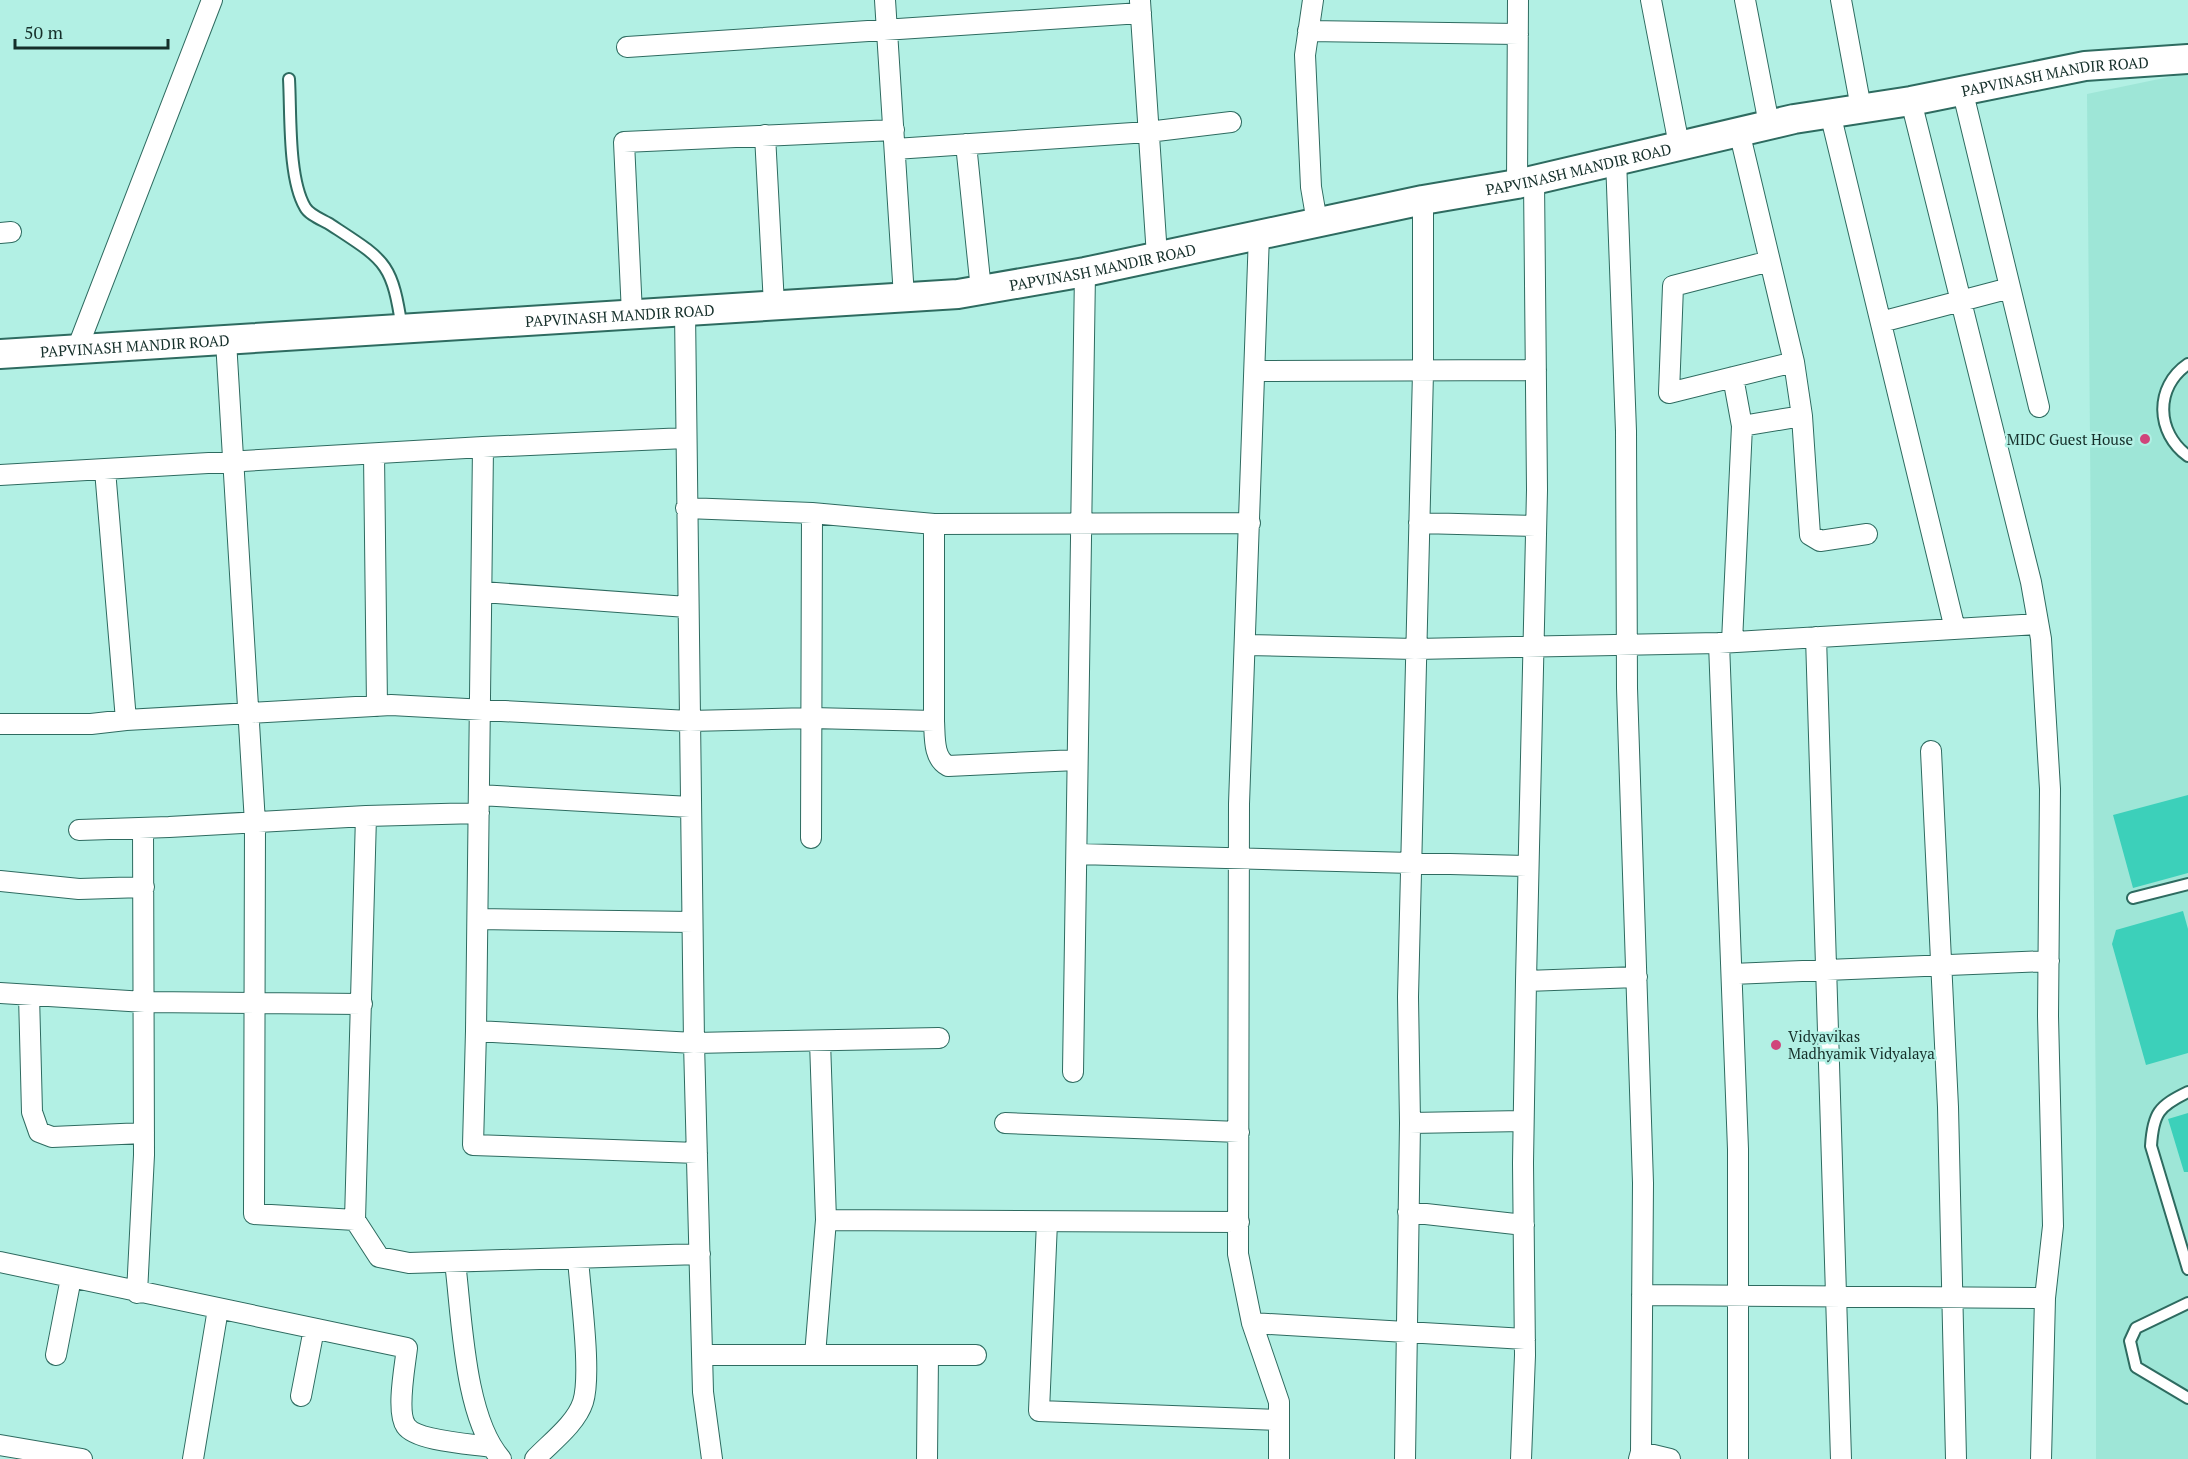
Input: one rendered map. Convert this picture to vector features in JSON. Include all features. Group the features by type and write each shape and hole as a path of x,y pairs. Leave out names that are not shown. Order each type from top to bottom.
{"street":[{"path":"77,350 212,0"},
{"path":"885,0 904,297"},
{"path":"1313,0 1305,55 1311,187 1317,222"},
{"path":"1518,0 1536,370 1536,526 1523,1120 1525,1339 1521,1459"},
{"path":"1651,0 1679,145"},
{"path":"1745,0 1769,124"},
{"path":"1841,0 1862,108"},
{"path":"627,47 887,30 1140,6 1157,256"},
{"path":"1308,31 1518,34"},
{"name":"PAPVINASH MANDIR ROAD","path":"1,359 77,350 904,297 981,290 1084,272 1423,200 1526,182 1769,124 1911,101 2085,66 2188,59"},
{"path":"1962,89 2038,407"},
{"path":"1911,101 2028,571 2038,624 2050,789 2049,961 2053,1226 2045,1298 2041,1459"},
{"path":"1830,113 1955,629"},
{"path":"895,149 1148,132 1231,122"},
{"path":"632,314 624,142 894,129"},
{"path":"1739,131 1794,362 1802,416 1810,535 1820,541 1867,534"},
{"path":"765,135 774,305"},
{"path":"966,144 981,290"},
{"path":"1616,159 1626,431 1627,645 1643,1183 1640,1456 1670,1459"},
{"path":"1405,1459 1410,1123 1408,997 1423,372 1423,200"},
{"path":"1259,234 1238,858 1238,1254 1252,1323 1279,1402 1279,1459"},
{"path":"1770,261 1673,286 1669,393 1794,362"},
{"path":"1073,1072 1084,272"},
{"path":"1881,322 2010,288"},
{"path":"685,311 694,1043 703,1392 712,1459"},
{"path":"226,341 255,823 254,1214 355,1220"},
{"path":"1255,371 1536,370"},
{"path":"1732,377 1742,426 1726,643 1732,974 1738,1149 1738,1459"},
{"path":"1742,426 1802,416"},
{"path":"0,475 233,464 483,447 686,438"},
{"path":"483,447 473,1145 697,1153"},
{"path":"374,454 377,706"},
{"path":"105,470 126,720"},
{"path":"686,508 812,513 934,524 1250,523"},
{"path":"812,513 812,838"},
{"path":"1419,523 1536,526"},
{"path":"934,524 933,721 937,755 948,766 1077,760"},
{"path":"482,592 687,607"},
{"path":"1246,645 1415,649 1726,643 2038,624"},
{"path":"1816,637 1838,1297 1841,1459"},
{"path":"0,724 91,724 247,712 377,706 481,709 689,721 812,718 933,721"},
{"path":"1931,751 1948,1107 1956,1459"},
{"path":"79,830 366,816 479,804 690,807"},
{"path":"366,816 355,1220 379,1257 409,1263 700,1254"},
{"path":"137,1293 144,1133 143,828"},
{"path":"1077,854 1528,866"},
{"path":"0,881 79,889 144,887"},
{"path":"478,919 692,922"},
{"path":"1732,974 2049,961"},
{"path":"1526,981 1637,977"},
{"path":"0,993 145,1002 362,1004"},
{"path":"29,995 32,1112 39,1132 52,1137 144,1133"},
{"path":"476,1031 694,1043 939,1038"},
{"path":"815,1355 826,1220 820,1041"},
{"path":"1410,1123 1523,1120"},
{"path":"1005,1123 1239,1132"},
{"path":"1408,1212 1524,1226"},
{"path":"826,1220 1239,1222"},
{"path":"1047,1222 1039,1411 1279,1420"},
{"path":"535,1459 569,1424 583,1403 586,1382 578,1258"},
{"path":"0,1262 137,1293 407,1348 402,1406 406,1426 415,1435 496,1453"},
{"path":"455,1262 473,1394 478,1417 496,1453"},
{"path":"56,1355 71,1278"},
{"path":"1642,1295 2045,1298"},
{"path":"193,1459 218,1309"},
{"path":"1252,1323 1525,1339"},
{"path":"301,1396 314,1329"},
{"path":"702,1355 976,1355"},
{"path":"927,1459 928,1355"},
{"path":"0,1445 82,1459"}],"lane":[{"path":"289,79 296,188 306,210 373,253 388,270 396,289 402,329"},
{"path":"2188,364 2168,385 2162,410 2169,436 2188,456"},
{"path":"2133,898 2188,884"},
{"path":"2188,1092 2161,1107 2152,1125 2151,1146 2188,1269"},
{"path":"2188,1303 2136,1328 2130,1341 2136,1367 2188,1398"}],"shaded area":[{"path":"2188,73 2188,1459 2096,1459 2096,1127 2087,94"}],"building":[{"path":"2188,795 2188,873 2133,888 2113,815"},
{"path":"2183,911 2188,929 2188,1053 2146,1065 2112,944 2116,930"},
{"path":"2188,1113 2188,1172 2184,1172 2168,1119"}],"place":[{"name":"MIDC Guest House","path":"2145,439"},
{"name":"Vidyavikas Madhyamik Vidyalaya","path":"1776,1045"}]}
